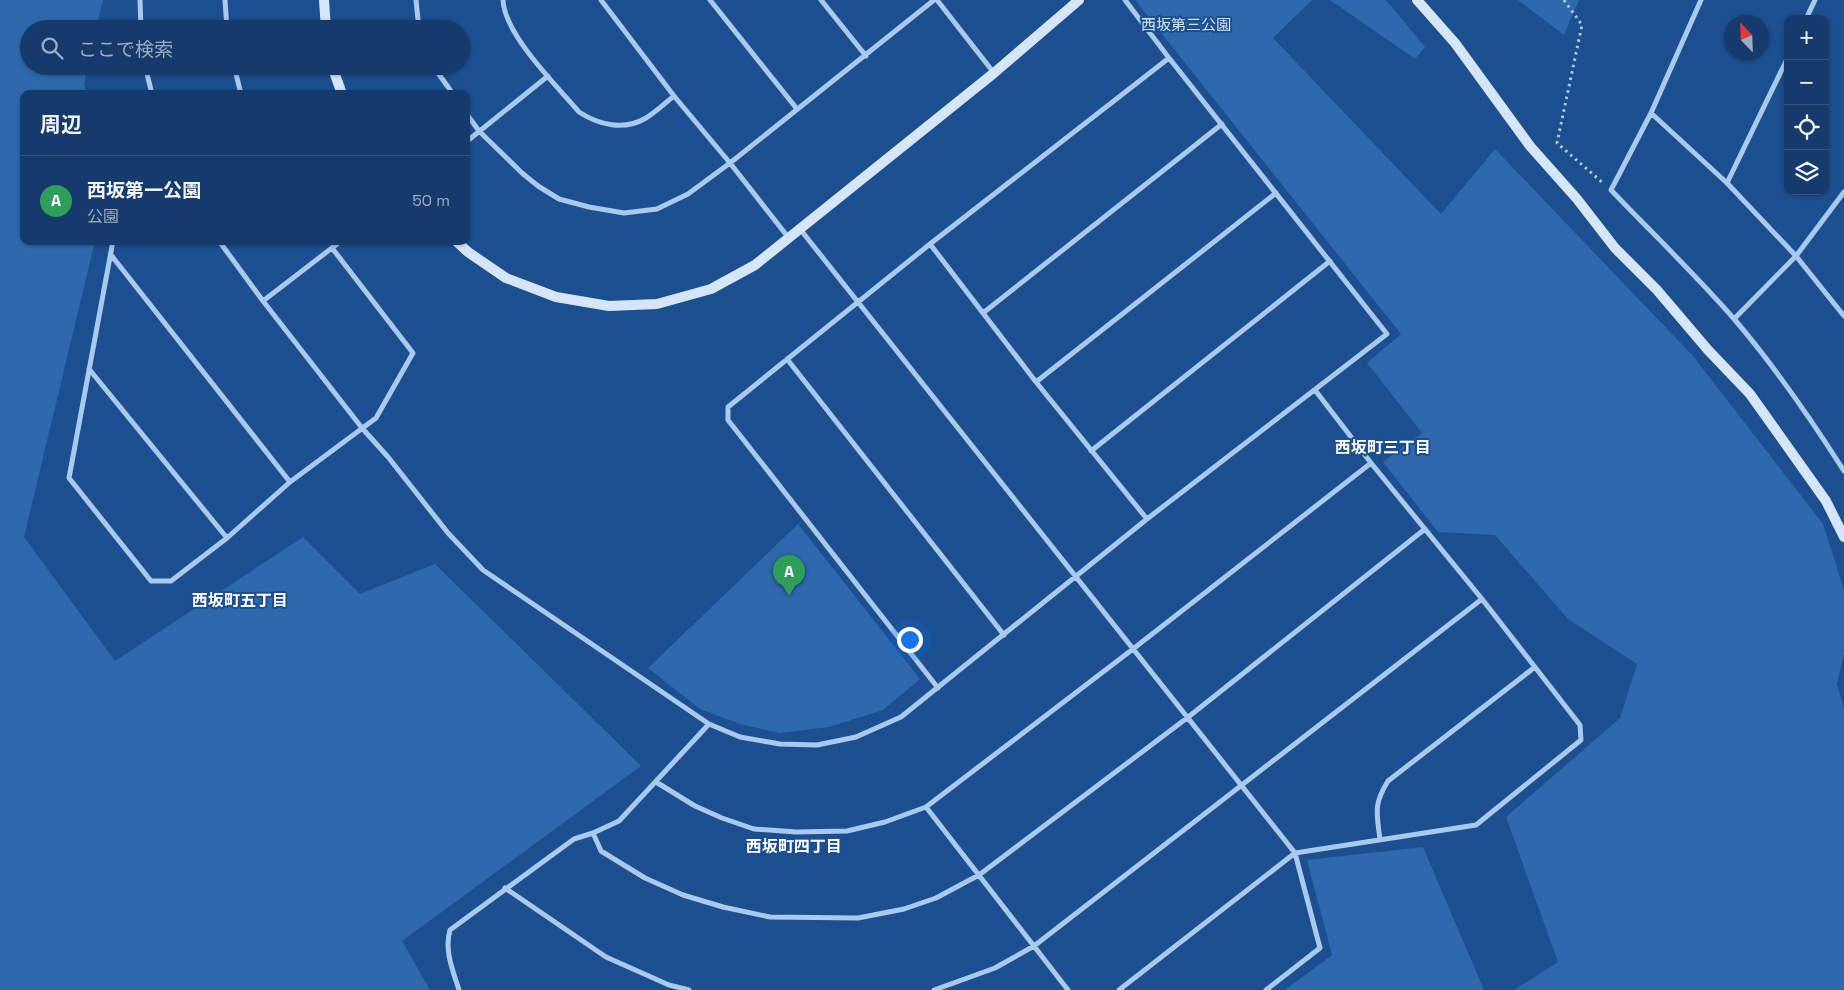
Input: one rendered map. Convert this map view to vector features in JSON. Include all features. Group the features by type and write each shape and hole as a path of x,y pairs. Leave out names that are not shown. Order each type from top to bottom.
{"street":[{"path":"140,0 141,20"},
{"path":"225,0 226,20"},
{"path":"324,0 325,20"},
{"path":"416,0 418,20"},
{"path":"503,0 503,10 514,33 579,112 603,124 616,126 645,119 674,96"},
{"path":"601,0 674,96 788,237"},
{"path":"710,0 798,109"},
{"path":"821,0 866,56"},
{"path":"470,119 479,131 538,186 559,199 624,213 657,209 688,194 730,163 935,0 994,74"},
{"path":"460,245 506,278 556,297 609,306 657,304 711,289 755,265 994,74 1079,0"},
{"path":"222,245 362,428 388,457 448,533 483,570 709,724 740,737 780,744 817,745 856,737 901,717 1147,519 1387,334 1125,0"},
{"path":"1417,0 1455,43 1530,146 1577,199 1615,248 1657,290 1708,350 1750,394 1826,501 1844,537"},
{"path":"1701,0 1651,113 1611,190 1734,320 1807,415 1844,472"},
{"path":"1808,15 1815,0"},
{"path":"938,688 728,420 728,407 930,244 1169,58"},
{"path":"1727,183 1787,60"},
{"path":"148,75 151,90"},
{"path":"236,75 240,90"},
{"path":"335,75 341,90"},
{"path":"439,75 449,90"},
{"path":"470,139 548,76"},
{"path":"1651,113 1727,183 1796,256 1844,316"},
{"path":"983,312 1222,124"},
{"path":"1734,320 1796,256 1844,192"},
{"path":"1036,382 1276,193"},
{"path":"799,228 1295,853 1320,948 1266,990"},
{"path":"930,244 1036,382 1147,519"},
{"path":"112,245 69,478 151,581 171,581 227,538 290,482 376,418 413,353 332,248"},
{"path":"263,301 336,245"},
{"path":"111,255 290,482"},
{"path":"1091,451 1330,262"},
{"path":"787,359 1004,635"},
{"path":"89,370 227,538"},
{"path":"1119,990 1295,853 1476,824 1581,740 1580,725 1315,390"},
{"path":"656,782 695,806 754,829 796,832 847,831 885,822 926,808 1371,463"},
{"path":"593,833 601,851 645,878 682,895 723,907 770,917 858,918 936,898 979,876 1188,718 1425,529"},
{"path":"934,990 995,968 1034,946 1482,599"},
{"path":"1380,840 1376,809 1380,795 1388,781 1535,667"},
{"path":"458,990 447,940 450,930 574,839 593,833 619,820 709,724"},
{"path":"926,808 1068,990"},
{"path":"506,888 606,957 669,985 689,990"}],"path":[{"path":"1564,0 1582,25 1557,143 1611,190"}],"green space":[{"path":"0,0 103,0 98,20 20,20 20,75 86,75 84,83 85,90 20,90 20,245 94,245 24,537 115,661 303,537 360,594 435,564 641,766 402,941 430,990 0,990"},
{"name":"西坂第三公園","path":"1135,0 1312,0 1273,38 1441,214 1495,149 1693,356 1823,524 1844,590 1844,653 1837,684 1844,709 1844,990 1514,990 1558,962 1506,817 1620,718 1637,664 1568,619 1495,535 1438,532 1383,462 1422,433 1367,363 1401,334"},
{"path":"1330,0 1386,0 1425,47 1415,59"},
{"path":"1518,0 1579,0 1564,35"},
{"path":"798,524 920,679 883,710 829,727 780,733 740,724 700,709 648,668"},
{"path":"1423,847 1484,990 1285,990 1332,955 1307,860"}],"place":[{"name":"西坂第一公園","path":"789,596"}],"district":[{"name":"西坂町三丁目","path":"1383,447"},
{"name":"西坂町五丁目","path":"240,600"},
{"name":"西坂町四丁目","path":"794,846"}]}
